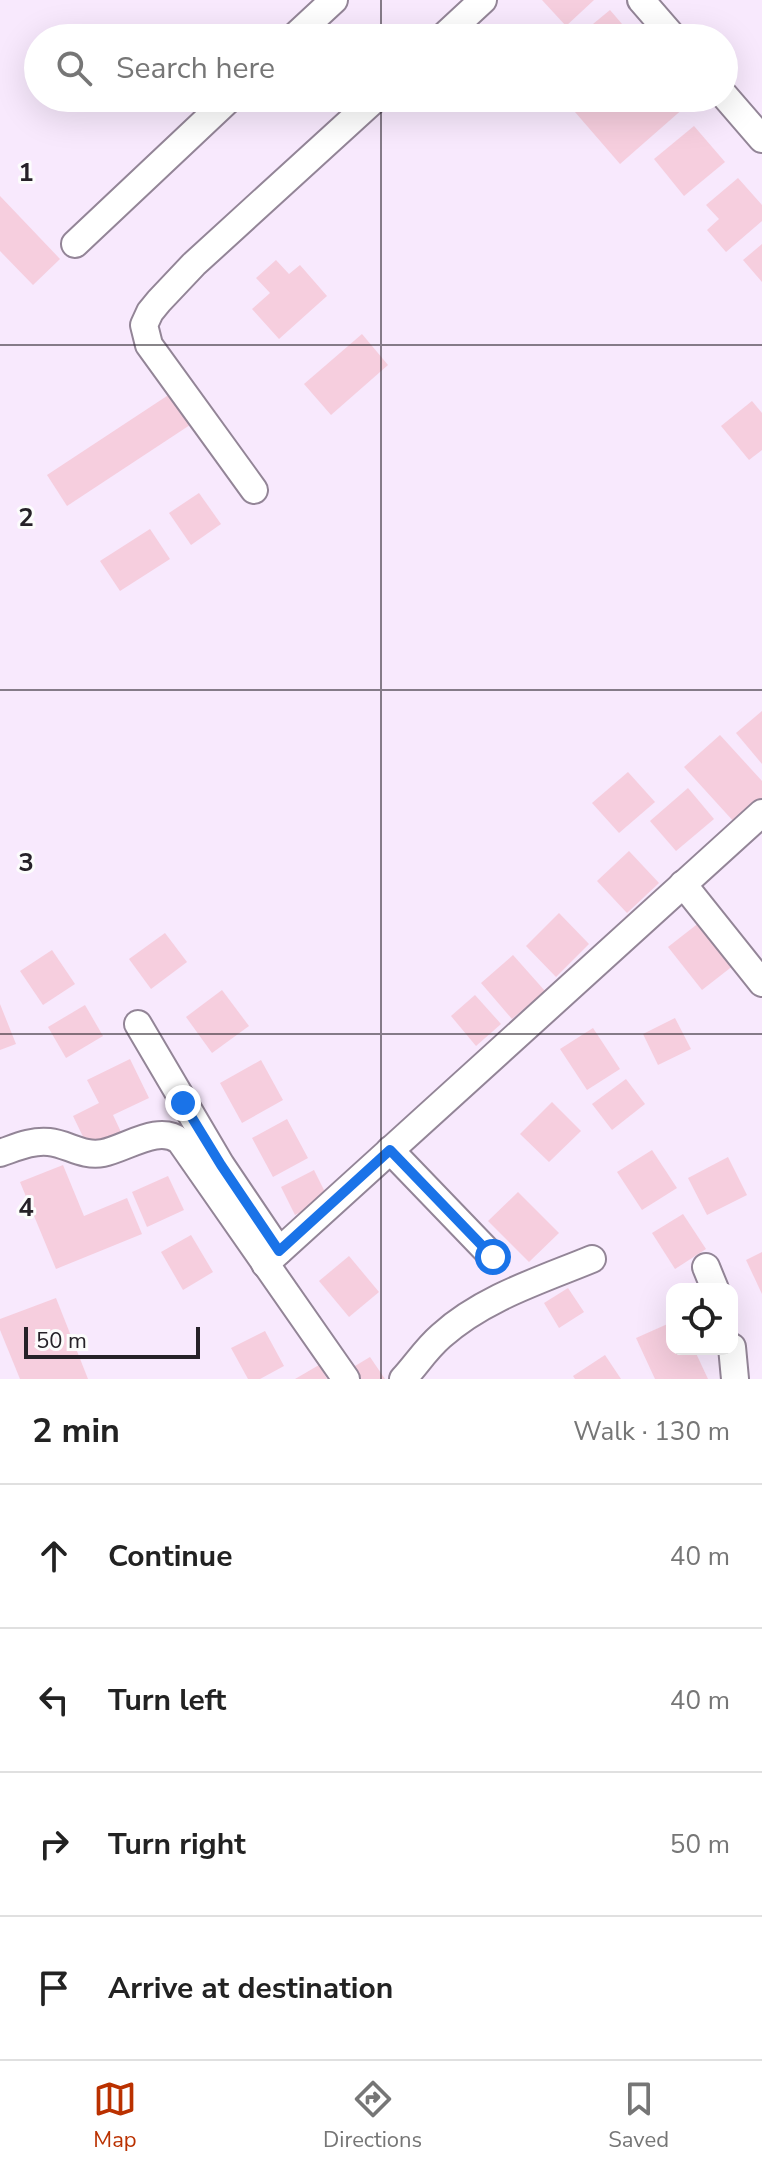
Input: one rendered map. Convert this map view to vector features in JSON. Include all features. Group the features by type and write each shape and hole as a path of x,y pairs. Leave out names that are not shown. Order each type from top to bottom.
{"street":[{"path":"308,24 334,0"},
{"path":"457,24 483,0"},
{"path":"641,0 662,24"},
{"path":"738,111 762,139"},
{"path":"75,244 215,112"},
{"path":"254,490 149,345 146,320 159,301 194,264 361,112"},
{"path":"272,1258 762,813"},
{"path":"683,884 762,983"},
{"path":"138,1024 272,1258 346,1379"},
{"path":"0,1153 45,1142 92,1154 169,1134 180,1141 272,1258"},
{"path":"390,1150 493,1257"},
{"path":"403,1379 439,1338 474,1312 498,1298 592,1259"},
{"path":"733,1355 735,1379"}],"building":[{"path":"542,0 594,0 568,24 564,24"},
{"path":"610,10 622,24 593,24"},
{"path":"575,112 679,112 620,164"},
{"path":"694,126 725,162 684,196 654,159"},
{"path":"738,178 762,205 762,221 726,252 707,230 719,219 706,205"},
{"path":"0,196 60,259 33,285 0,251"},
{"path":"762,244 762,282 743,260"},
{"path":"276,260 289,274 300,265 327,296 279,339 252,309 270,293 256,278"},
{"path":"362,334 388,365 331,415 304,384"},
{"path":"173,392 193,423 67,506 47,475"},
{"path":"752,401 762,413 762,450 749,460 721,426"},
{"path":"199,493 221,524 191,545 169,513"},
{"path":"150,529 170,559 120,591 100,561"},
{"path":"762,711 762,764 736,733"},
{"path":"720,735 762,781 762,798 735,823 684,767"},
{"path":"628,772 655,802 619,833 592,803"},
{"path":"688,788 714,819 676,851 650,821"},
{"path":"629,851 659,883 627,913 597,881"},
{"path":"559,913 589,944 556,977 526,946"},
{"path":"700,922 734,965 702,990 668,947"},
{"path":"165,933 187,962 151,989 129,959"},
{"path":"52,950 75,984 43,1005 20,971"},
{"path":"513,955 545,991 512,1019 481,983"},
{"path":"222,990 249,1026 212,1053 186,1017"},
{"path":"475,995 501,1024 476,1046 451,1016"},
{"path":"0,1004 16,1044 0,1050"},
{"path":"85,1005 103,1036 66,1058 48,1027"},
{"path":"675,1018 691,1049 658,1065 643,1034"},
{"path":"593,1028 620,1069 587,1090 560,1049"},
{"path":"130,1059 149,1098 113,1115 121,1132 88,1147 73,1116 99,1103 87,1080"},
{"path":"261,1060 283,1100 242,1123 220,1083"},
{"path":"626,1079 645,1104 612,1130 592,1104"},
{"path":"552,1102 581,1131 549,1162 520,1134"},
{"path":"287,1119 308,1158 273,1177 252,1138"},
{"path":"652,1150 677,1188 642,1210 617,1172"},
{"path":"728,1157 747,1195 707,1215 688,1178"},
{"path":"63,1165 84,1216 127,1198 142,1234 56,1269 20,1182"},
{"path":"314,1170 328,1198 295,1215 281,1187"},
{"path":"168,1176 184,1210 147,1227 132,1192"},
{"path":"518,1192 559,1233 529,1262 488,1221"},
{"path":"683,1214 706,1249 675,1269 652,1233"},
{"path":"191,1235 213,1272 183,1290 161,1252"},
{"path":"762,1252 762,1294 746,1260"},
{"path":"349,1256 379,1292 349,1317 319,1281"},
{"path":"568,1288 584,1312 559,1328 544,1303"},
{"path":"56,1298 88,1379 20,1379 0,1330 0,1319"},
{"path":"666,1325 666,1355 697,1355 708,1379 655,1379 636,1338"},
{"path":"265,1331 284,1366 260,1379 248,1379 231,1348"},
{"path":"605,1355 621,1379 575,1379 573,1376"},
{"path":"370,1357 385,1379 357,1379 350,1369"},
{"path":"319,1365 327,1379 295,1379"}],"route":[{"path":"183,1103 279,1251 390,1150 493,1257"}]}
